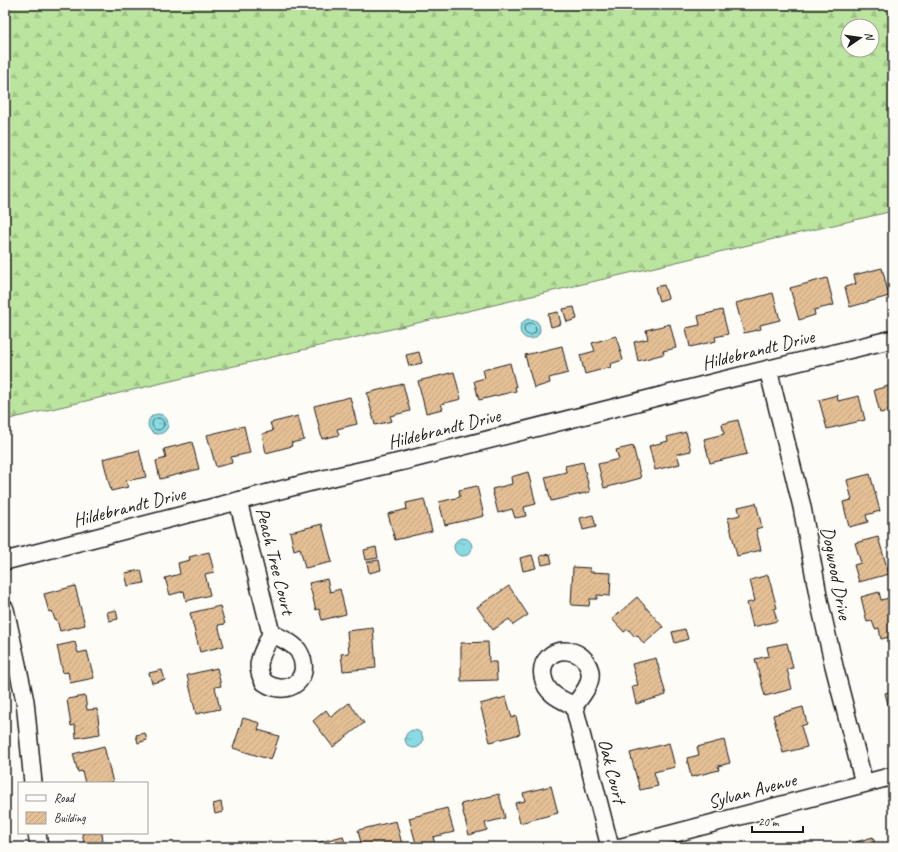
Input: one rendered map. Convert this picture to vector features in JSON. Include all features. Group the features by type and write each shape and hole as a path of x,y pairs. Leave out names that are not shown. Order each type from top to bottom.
{"street":[{"name":"Hildebrandt Drive","path":"5,561 238,501 893,339"},
{"name":"Dogwood Drive","path":"768,369 802,507 819,600 832,659 864,783"},
{"name":"Peach Tree Court","path":"238,501 271,632"},
{"path":"5,609 25,701 33,782"},
{"name":"Oak Court","path":"574,706 610,847"},
{"name":"Sylvan Avenue","path":"622,847 893,776"},
{"path":"37,834 39,847"}],"green space":[{"path":"5,5 893,5 893,211 5,420"}],"water":[{"path":"526,319 534,319 540,325 540,333 534,339 526,339 520,333 520,325"},
{"path":"154,414 162,414 168,420 168,428 162,434 154,434 148,428 148,420"},
{"path":"459,538 467,538 472,543 470,554 467,556 459,556 454,551 454,543"},
{"path":"410,730 418,730 423,735 421,746 418,748 410,748 405,743 405,735"}],"building":[{"path":"882,268 889,296 850,307 845,287 856,284 854,275"},
{"path":"827,278 834,305 814,310 815,315 799,320 790,288"},
{"path":"664,285 668,298 659,301 655,287"},
{"path":"773,293 780,320 760,325 761,329 744,333 736,303"},
{"path":"574,307 577,319 567,322 563,309"},
{"path":"722,310 728,334 715,337 716,341 690,347 686,328 700,325 698,316"},
{"path":"558,312 561,324 551,327 548,314"},
{"path":"670,324 676,348 663,351 664,354 638,361 634,342 648,339 646,330"},
{"path":"616,336 623,360 610,364 611,367 585,374 580,355 595,351 592,343"},
{"path":"562,346 568,373 549,378 550,383 534,388 525,355"},
{"path":"419,352 422,363 409,366 406,355"},
{"path":"510,363 516,391 479,400 474,381 485,378 483,370"},
{"path":"454,372 461,399 441,404 443,409 426,413 418,381"},
{"path":"891,381 893,381 893,410 880,413 874,390 892,385"},
{"path":"403,384 410,411 390,416 392,421 375,425 367,393"},
{"path":"837,395 838,401 859,396 865,420 827,429 819,400"},
{"path":"350,397 357,424 337,429 339,435 322,439 314,406"},
{"path":"298,416 304,440 291,443 292,446 266,453 262,434 273,431 270,423"},
{"path":"738,420 747,454 710,463 704,439 724,434 722,424"},
{"path":"244,426 250,453 231,457 232,463 216,467 207,435"},
{"path":"686,432 691,451 677,454 680,464 655,470 649,446 668,441 667,437"},
{"path":"192,442 199,469 160,479 156,461 166,458 164,449"},
{"path":"633,446 641,478 604,488 598,464 619,459 616,450"},
{"path":"139,450 146,477 126,481 128,487 111,491 103,459"},
{"path":"583,462 590,492 551,501 545,477 566,472 565,466"},
{"path":"528,472 536,504 524,507 526,516 515,518 512,509 498,513 492,489 512,484 511,477"},
{"path":"870,474 880,511 866,515 868,522 849,527 843,502 852,500 847,480"},
{"path":"477,486 484,516 445,525 439,502 460,497 459,490"},
{"path":"424,499 432,531 395,540 388,514 407,509 406,503"},
{"path":"756,503 762,527 756,529 761,550 737,556 728,518 740,515 738,507"},
{"path":"593,515 596,527 583,530 580,518"},
{"path":"322,524 332,562 305,568 300,548 294,550 290,532"},
{"path":"878,537 889,574 859,582 854,565 861,563 855,543"},
{"path":"376,547 378,558 366,560 364,550"},
{"path":"209,552 214,572 205,574 210,595 186,601 184,591 170,595 165,578 180,574 178,563 190,560 189,557"},
{"path":"550,554 552,563 542,565 540,556"},
{"path":"532,555 536,568 523,571 520,558"},
{"path":"379,560 381,570 369,573 367,562"},
{"path":"573,567 590,568 590,572 611,573 610,596 597,595 597,599 590,599 589,606 571,605"},
{"path":"141,570 144,583 128,586 125,573"},
{"path":"768,575 777,608 774,609 777,621 753,627 747,603 755,601 750,580"},
{"path":"327,579 330,592 340,589 346,614 322,620 319,609 316,610 309,583"},
{"path":"75,586 85,625 60,631 57,620 55,620 52,611 49,612 44,594"},
{"path":"509,586 528,615 513,625 509,619 493,630 477,607"},
{"path":"879,592 881,600 893,597 893,636 881,639 879,628 875,629 872,621 867,622 861,597"},
{"path":"637,597 663,627 644,644 637,635 635,637 628,629 624,632 612,619"},
{"path":"220,606 225,624 218,625 224,646 200,652 190,613"},
{"path":"116,610 118,619 109,621 107,612"},
{"path":"373,628 376,668 343,671 341,654 349,653 347,631"},
{"path":"685,629 688,639 675,643 672,632"},
{"path":"75,642 78,653 87,651 94,678 70,683 68,672 63,673 57,646"},
{"path":"488,642 489,662 496,662 497,680 461,681 461,643"},
{"path":"787,643 793,668 787,669 792,689 765,696 755,659 769,656 767,647"},
{"path":"656,658 666,695 636,704 632,686 638,685 632,664"},
{"path":"217,668 221,686 215,687 220,709 196,714 187,675"},
{"path":"162,670 165,680 152,683 149,673"},
{"path":"893,691 893,723 885,693"},
{"path":"85,696 87,710 97,709 100,734 76,738 75,725 71,726 67,699"},
{"path":"506,697 512,718 516,716 520,734 490,742 480,704"},
{"path":"349,703 364,723 333,747 313,721 326,710 331,717"},
{"path":"803,707 807,724 801,726 807,747 783,753 773,715"},
{"path":"243,718 260,723 258,730 279,736 271,760 233,748"},
{"path":"145,733 147,740 138,743 136,735"},
{"path":"724,740 730,763 718,766 719,770 691,777 687,758 699,755 697,747"},
{"path":"669,743 675,767 654,772 658,786 640,790 630,753"},
{"path":"104,746 113,782 85,782 82,771 78,772 73,754"},
{"path":"551,786 558,813 520,823 515,803 525,801 523,793"},
{"path":"499,794 505,818 485,823 487,830 469,835 461,804"},
{"path":"221,802 223,812 215,814 213,804"},
{"path":"447,808 454,832 433,837 435,844 425,847 417,847 409,818"},
{"path":"396,821 402,844 391,847 362,847 358,830"},
{"path":"82,834 102,834 103,842 85,847"},
{"path":"343,836 346,847 305,847 305,846"},
{"path":"873,837 876,847 857,847 856,842"}]}
